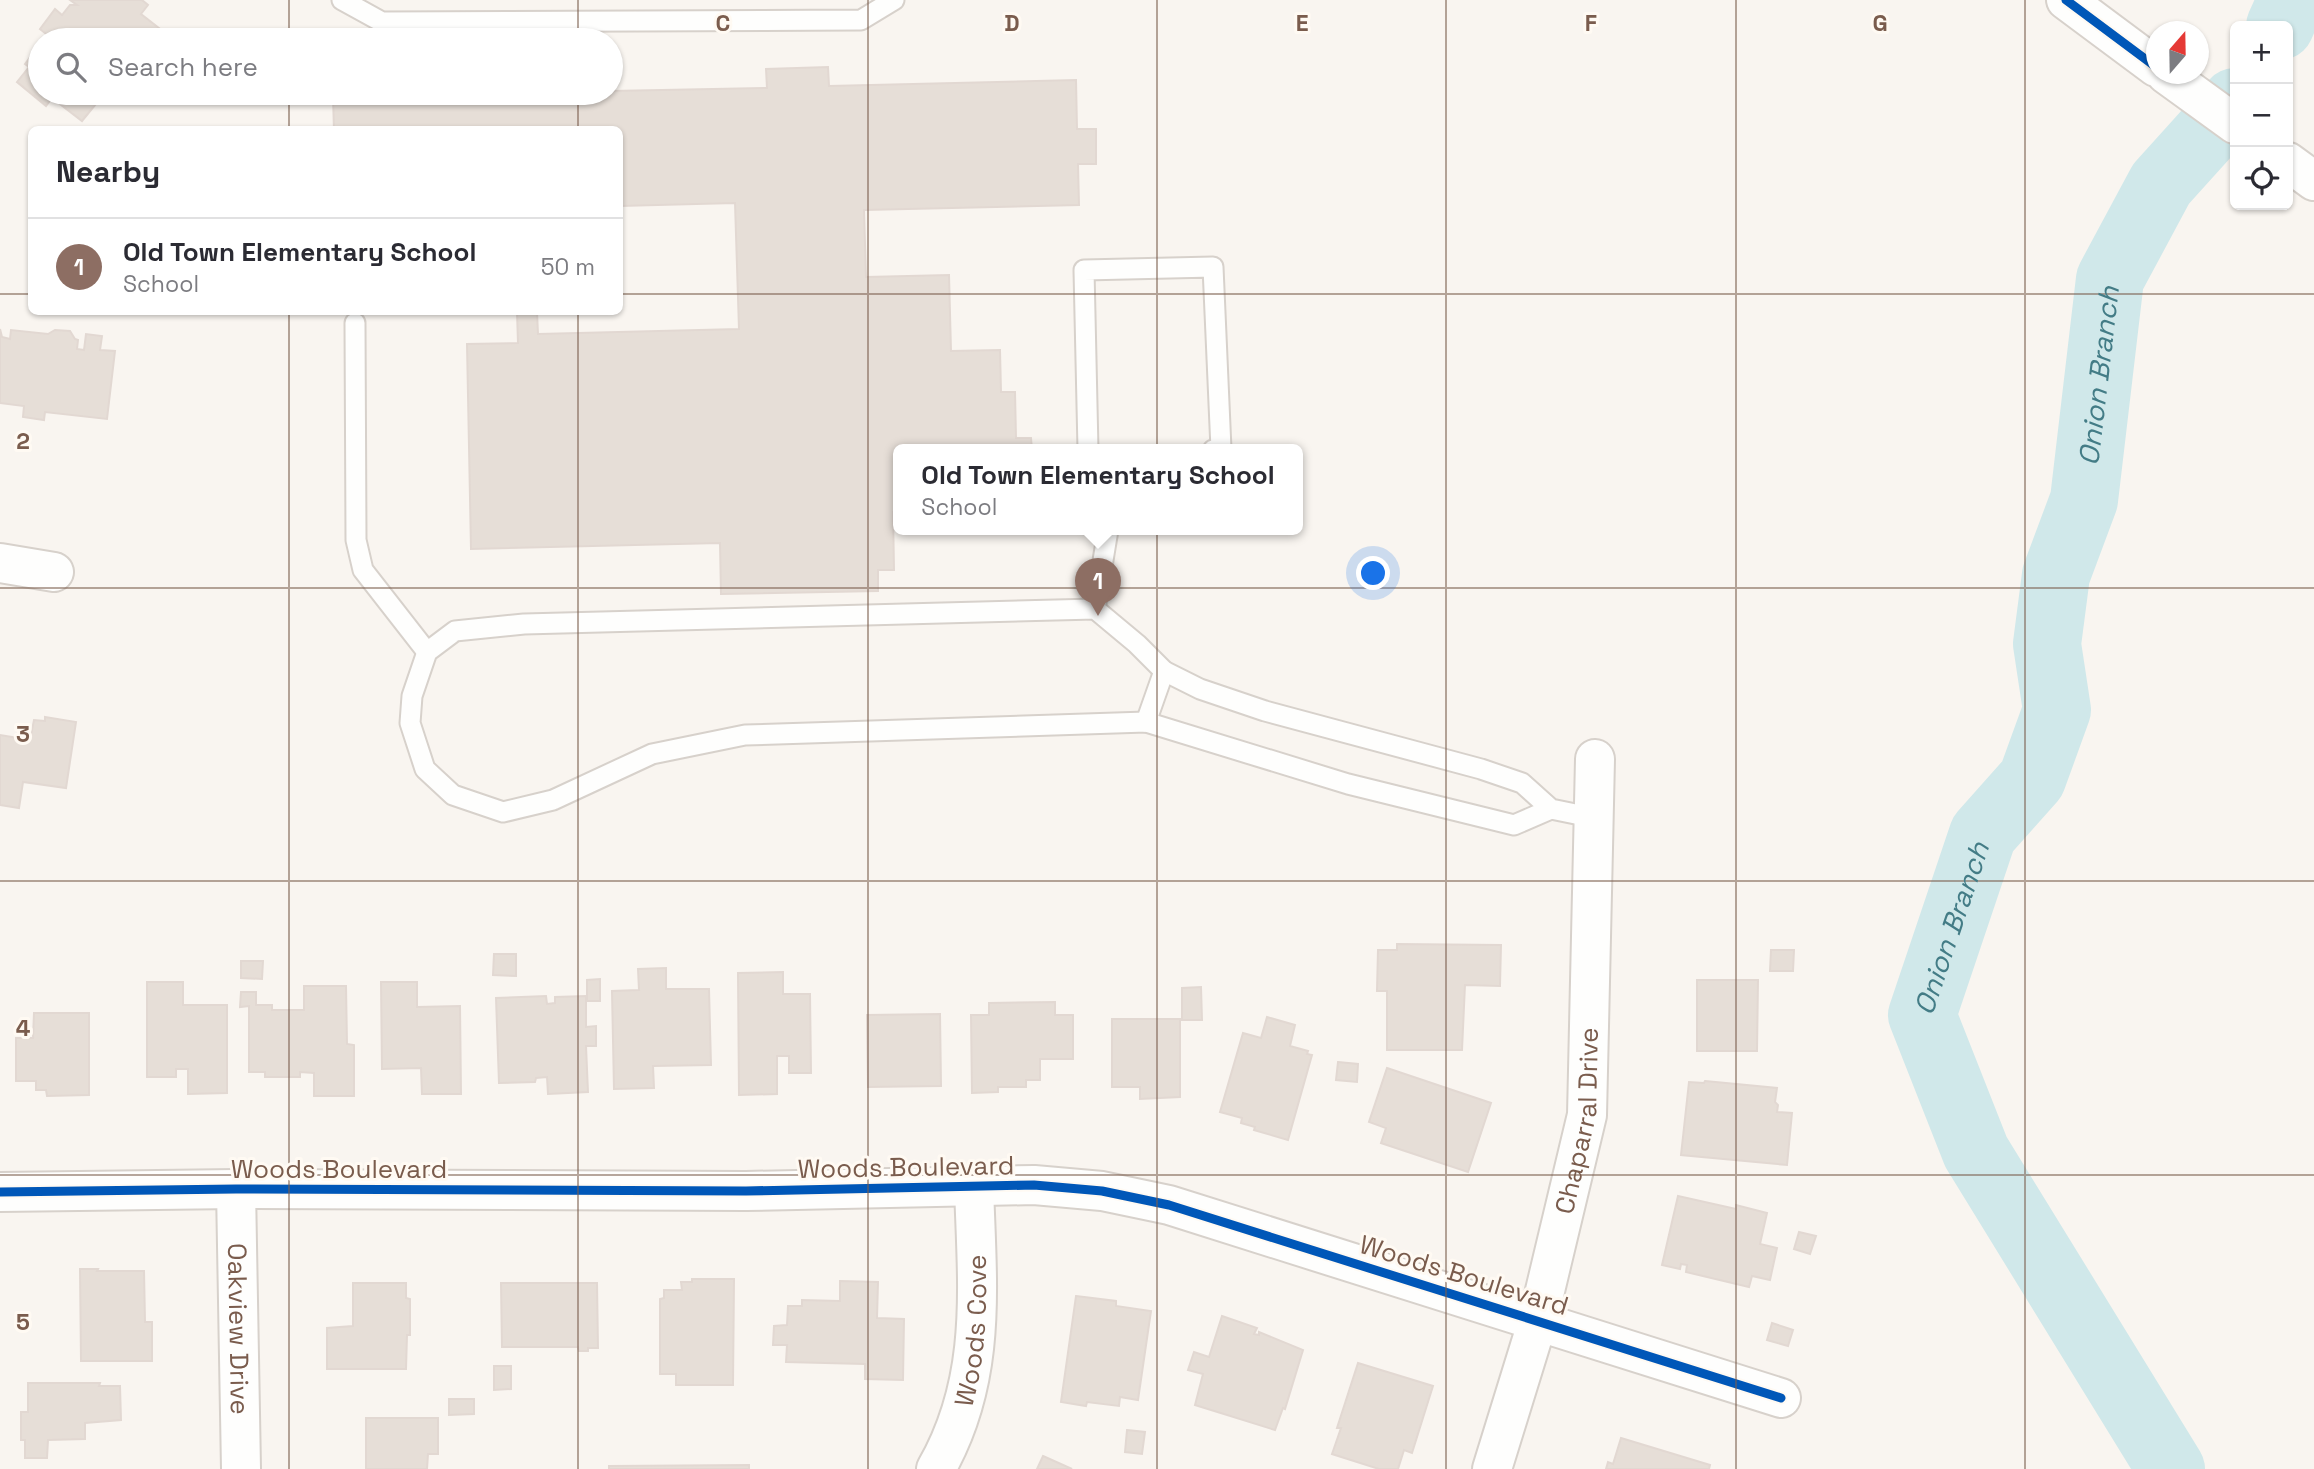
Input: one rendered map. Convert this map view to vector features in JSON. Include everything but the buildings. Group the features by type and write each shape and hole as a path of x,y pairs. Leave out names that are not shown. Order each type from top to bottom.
{"street":[{"path":"2066,0 2144,58"},
{"path":"2180,84 2230,120"},
{"path":"0,563 54,572"},
{"name":"Chaparral Drive","path":"1492,1469 1538,1320 1587,1115 1595,759"},
{"name":"Woods Boulevard","path":"0,1192 236,1189 746,1191 1034,1185 1102,1192 1169,1205 1781,1398"},
{"name":"Woods Cove","path":"936,1469 945,1454 965,1400 976,1344 978,1315 974,1186"},
{"name":"Oakview Drive","path":"236,1189 241,1469"}],"lane":[{"path":"342,0 382,22 861,20 894,0"},
{"path":"1088,444 1084,270 1213,267 1221,444"},
{"path":"355,323 358,550 363,570 427,652"},
{"path":"1095,609 1107,535"},
{"path":"1551,809 1514,825 1348,784 1146,722 745,735 652,754 553,800 503,812 453,795 425,769 410,723 412,696 427,652 455,631 524,624 1095,609 1164,671 1200,689 1265,711 1481,769 1522,783 1551,809 1595,818"},
{"path":"1146,722 1164,671"}],"waterway":[{"name":"Onion Branch","path":"2289,0 2289,6"},
{"name":"Onion Branch","path":"2282,21 2295,0"},
{"name":"Onion Branch","path":"2171,1469 1976,1152 1922,1015 1983,834 2032,779 2057,710 2047,644 2056,575 2084,500 2110,279 2161,184 2230,108"}],"cycle path":[{"path":"2066,0 2146,60"},
{"path":"0,1192 236,1189 746,1191 1034,1185 1102,1191 1169,1205 1781,1398"}],"place":[{"name":"Old Town Elementary School","path":"1098,616"}]}
